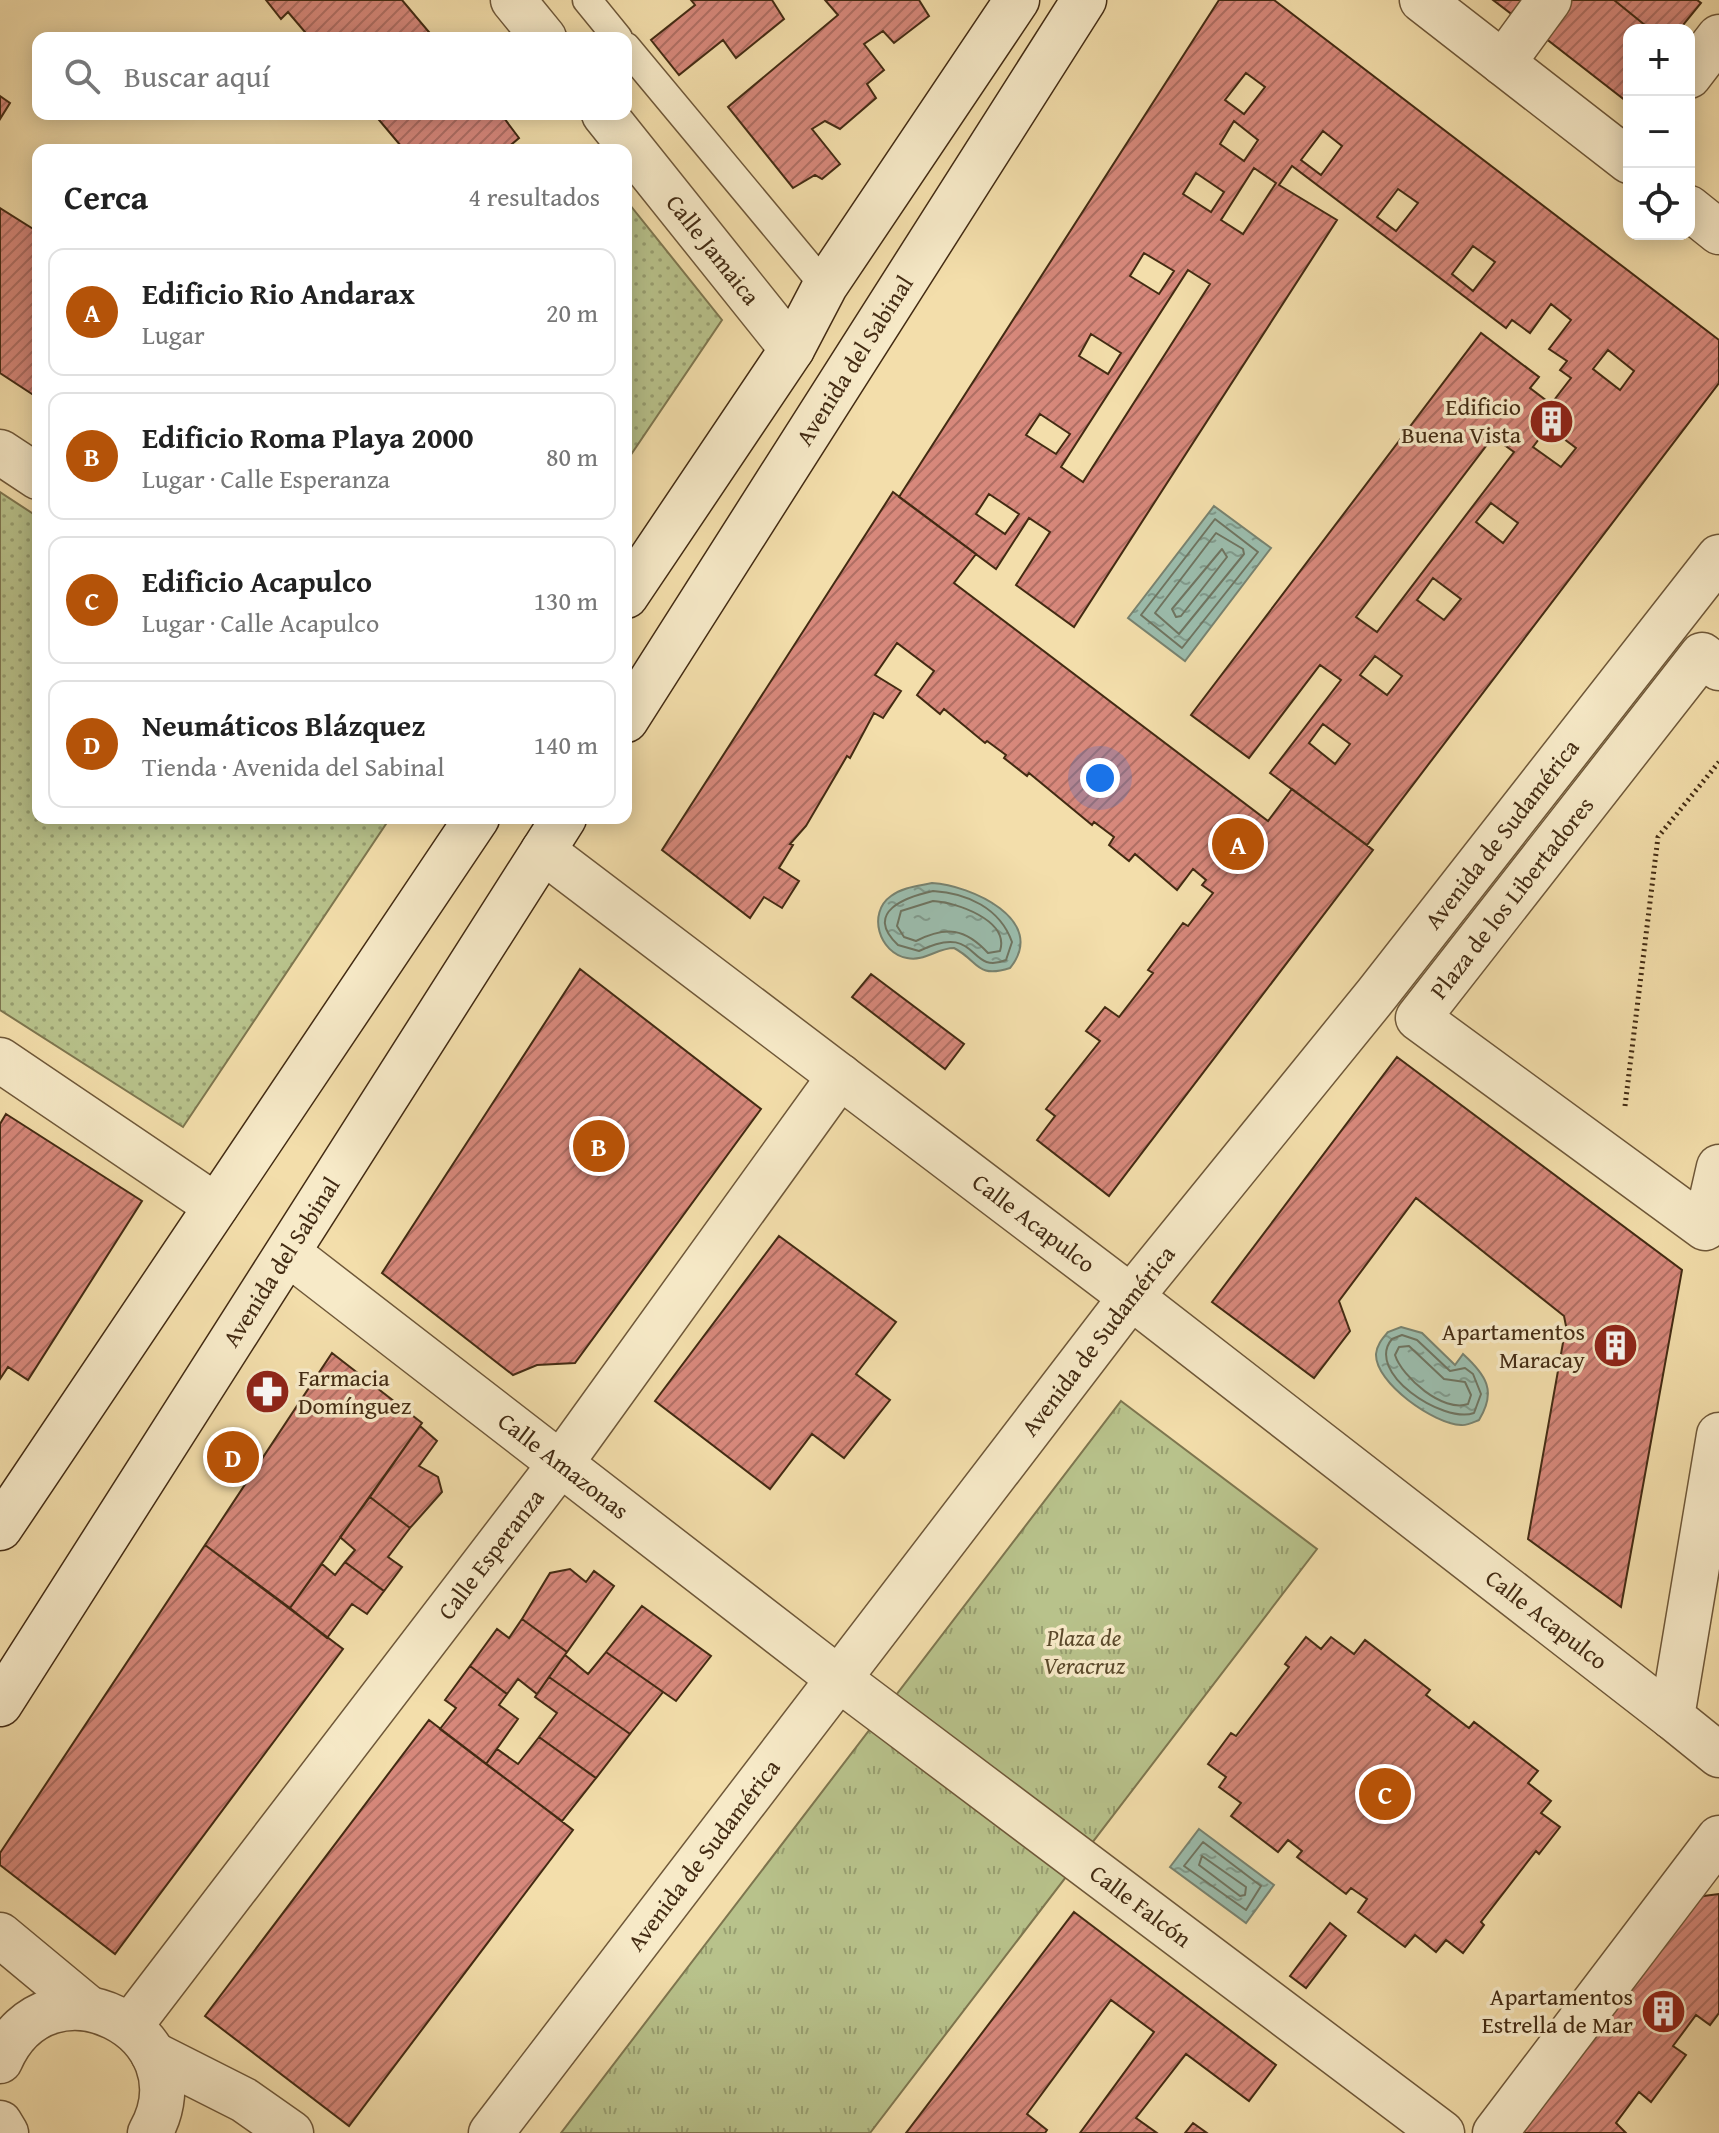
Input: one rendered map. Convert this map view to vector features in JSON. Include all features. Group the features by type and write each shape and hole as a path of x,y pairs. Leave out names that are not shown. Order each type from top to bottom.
{"street":[{"path":"513,0 539,32"},
{"path":"632,587 792,349 825,286 1017,0"},
{"name":"Avenida del Sabinal","path":"632,711 1084,0"},
{"path":"1422,0 1623,154"},
{"path":"1503,63 1549,0"},
{"path":"1695,68 1719,37"},
{"name":"Calle Jamaica","path":"609,120 628,144"},
{"name":"Calle Jamaica","path":"632,149 792,349"},
{"path":"1695,213 1719,232"},
{"path":"0,452 32,473"},
{"name":"Avenida de Sudamérica","path":"491,2133 1131,1297 1377,994 1719,557"},
{"name":"Plaza de los Libertadores","path":"1719,668 1702,655 1418,1018 1705,1228 1719,1167"},
{"path":"0,1528 473,824"},
{"name":"Avenida del Sabinal","path":"0,1704 554,834"},
{"name":"Calle Acapulco","path":"554,834 840,1076 1131,1297 1719,1755"},
{"path":"0,1060 216,1206"},
{"name":"Calle Esperanza","path":"142,2040 840,1076"},
{"name":"Calle Amazonas","path":"288,1253 839,1679"},
{"path":"1672,1717 1719,1435"},
{"name":"Calle Falcón","path":"839,1679 1442,2133"},
{"path":"1495,2133 1719,1838"},
{"path":"0,1935 88,2008"},
{"path":"0,2061 20,2029 40,2016 64,2008 88,2008 110,2014 142,2040 244,2100 291,2133"},
{"path":"142,2040 161,2079 161,2105 150,2133"},
{"path":"0,2123 6,2133"}],"lane":[{"path":"587,0 613,32"},
{"path":"632,54 825,286"}],"path":[{"path":"1618,1165 1658,837 1719,762"}],"green space":[{"path":"632,208 722,320 632,453"},
{"path":"0,492 32,513 32,824 386,824 183,1127 0,1010"},
{"name":"Plaza de Veracruz","path":"1121,1401 1317,1549 870,2133 561,2133"}],"water":[{"path":"1214,506 1271,548 1185,661 1128,618"},
{"path":"932,883 966,890 984,898 1000,908 1012,921 1020,935 1019,951 1010,968 984,970 954,948 913,959 897,955 889,949 883,941 878,922 884,903 900,891"},
{"path":"1401,1327 1422,1333 1455,1365 1463,1354 1478,1369 1488,1392 1479,1420 1463,1425 1436,1418 1395,1389 1378,1365 1376,1354 1388,1332"},
{"path":"1199,1829 1274,1885 1246,1923 1170,1867"}],"building":[{"path":"266,0 402,0 429,32 305,32 288,12 281,19"},
{"path":"691,0 772,0 784,19 736,58 723,40 679,75 651,40 695,5"},
{"path":"825,0 919,0 929,16 894,43 883,31 864,44 884,70 867,84 876,98 840,129 825,121 812,129 840,164 822,179 815,175 793,188 728,107 838,15"},
{"name":"Edificio Buena Vista","path":"1219,0 1274,0 1719,340 1719,383 1367,845 1270,773 1341,680 1320,665 1249,758 1191,715 1481,333 1539,377 1530,388 1551,404 1571,378 1560,370 1567,361 1549,349 1571,320 1551,304 1530,333 1512,320 1506,328 1292,166 1279,185 1337,220 1074,627 1016,585 1050,532 1029,518 996,569 899,497","holes":["1246,73 1265,87 1244,114 1225,100","1234,121 1258,140 1244,161 1220,144","1323,131 1342,146 1321,175 1301,160","1254,168 1276,183 1243,234 1221,220","1196,173 1224,192 1211,212 1183,194","1398,189 1418,203 1396,231 1377,217","1473,246 1495,262 1473,291 1452,274","1144,253 1174,271 1159,294 1130,276","1188,270 1210,284 1083,482 1061,467","1091,334 1121,353 1108,374 1079,356","1608,350 1634,371 1620,390 1593,369","1040,414 1070,434 1056,454 1026,435","1548,427 1576,448 1561,467 1533,447","1493,437 1514,452 1377,632 1356,617","989,494 1019,514 1005,534 976,514","1491,503 1518,523 1503,543 1476,522","1433,578 1461,599 1444,620 1417,600","1375,656 1402,676 1387,695 1360,675","1323,724 1350,744 1335,764 1309,743"]},
{"path":"1493,0 1532,0 1518,19"},
{"path":"1552,0 1614,0 1644,24 1623,24 1623,99 1531,27"},
{"path":"1614,0 1697,0 1701,3 1684,24 1644,24"},
{"path":"0,96 10,103 0,119"},
{"path":"379,120 506,120 519,138 512,144 399,144"},
{"path":"0,208 32,228 32,394 0,373"},
{"path":"893,492 976,554 954,583 1268,821 1292,789 1373,850 1109,1196 1037,1140 1055,1116 1046,1109 1100,1041 1086,1031 1105,1007 1119,1017 1153,973 1148,970 1183,923 1188,926 1213,893 1202,885 1206,880 1193,869 1177,890 1135,854 1129,861 1109,845 1114,837 1094,822 1092,825 944,709 940,714 917,695 934,671 897,643 875,675 901,691 883,718 874,713 850,758 847,756 806,826 790,844 793,845 779,868 799,881 782,908 764,897 750,918 662,850"},
{"path":"580,969 761,1109 575,1363 537,1365 513,1375 382,1273"},
{"path":"871,974 964,1044 945,1069 852,997"},
{"name":"Apartamentos Maracay","path":"1397,1057 1682,1270 1621,1607 1528,1539 1566,1326 1564,1316 1416,1198 1339,1301 1350,1331 1314,1378 1212,1302"},
{"path":"6,1114 142,1201 28,1380 8,1367 0,1379 0,1124"},
{"path":"779,1236 896,1322 856,1374 890,1400 844,1458 812,1434 770,1489 655,1401"},
{"path":"332,1353 422,1423 290,1608 205,1545"},
{"path":"420,1426 437,1441 419,1466 438,1477 442,1492 410,1528 370,1497"},
{"path":"370,1497 410,1528 388,1557 402,1567 384,1591 345,1562 355,1550 340,1537"},
{"path":"205,1545 343,1649 115,1954 0,1865 0,1853"},
{"path":"345,1562 384,1591 367,1614 352,1604 327,1638 290,1608 322,1564 335,1575"},
{"path":"570,1569 586,1582 594,1571 614,1586 567,1652 522,1619 550,1573"},
{"path":"642,1606 711,1656 676,1701 606,1652"},
{"path":"522,1619 567,1652 537,1694 518,1679 507,1694 470,1666 497,1629 509,1638"},
{"path":"1306,1637 1321,1649 1331,1637 1354,1654 1365,1640 1430,1690 1426,1695 1469,1728 1474,1722 1538,1771 1528,1783 1551,1801 1541,1813 1560,1827 1539,1854 1536,1851 1481,1922 1484,1925 1463,1953 1446,1940 1436,1952 1415,1935 1405,1947 1358,1912 1367,1899 1351,1888 1346,1894 1297,1857 1302,1851 1288,1840 1278,1852 1231,1816 1241,1803 1219,1787 1226,1777 1208,1764 1231,1733 1236,1736 1289,1667 1285,1664"},
{"path":"606,1652 663,1692 630,1734 549,1677 565,1655 588,1674"},
{"path":"470,1666 507,1694 499,1705 518,1719 486,1764 440,1729 456,1708 445,1700"},
{"path":"549,1677 630,1734 596,1778 539,1737 557,1713 535,1697"},
{"path":"429,1720 573,1830 349,2126 205,2016"},
{"path":"539,1737 596,1778 562,1821 486,1764 497,1749 518,1764"},
{"name":"Apartamentos Estrella de Mar","path":"1719,1894 1719,2013 1710,2025 1696,2015 1673,2046 1686,2055 1651,2102 1639,2092 1616,2123 1626,2133 1518,2133 1696,1897"},
{"path":"1074,1912 1276,2065 1249,2101 1186,2054 1136,2118 1157,2133 1080,2133 1154,2032 1111,2000 1027,2114 1047,2130 1045,2133 906,2133"},
{"path":"1330,1923 1346,1936 1306,1988 1290,1976"},
{"path":"1193,2123 1207,2133 1185,2133"}],"place":[{"name":"Edificio Buena Vista","path":"1552,421"},
{"name":"Edificio Rio Andarax","path":"1238,844"},
{"name":"Edificio Roma Playa 2000","path":"599,1146"},
{"name":"Apartamentos Maracay","path":"1616,1346"},
{"name":"Farmacia Domínguez","path":"267,1392"},
{"name":"Neumáticos Blázquez","path":"233,1457"},
{"name":"Edificio Acapulco","path":"1385,1794"},
{"name":"Apartamentos Estrella de Mar","path":"1664,2011"}]}
